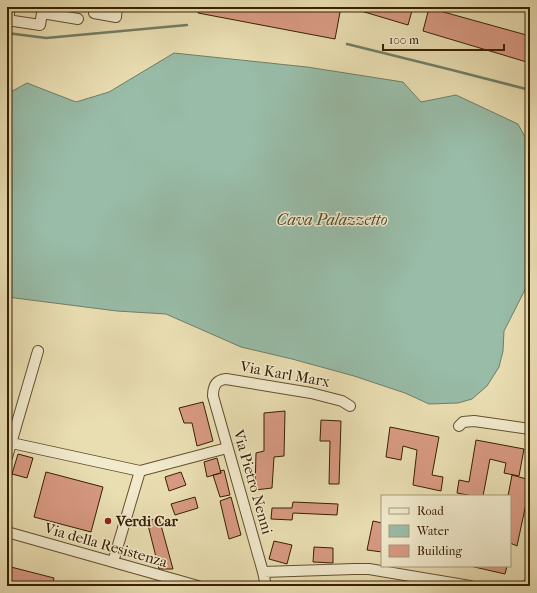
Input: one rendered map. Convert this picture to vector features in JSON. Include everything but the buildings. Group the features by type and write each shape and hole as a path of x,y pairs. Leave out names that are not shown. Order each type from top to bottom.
{"street":[{"path":"10,7 7,20 40,25 42,10 78,19"},
{"path":"94,14 116,17 117,7"},
{"path":"7,457 9,443 38,351"},
{"name":"Via Karl Marx","path":"214,386 218,381 226,379 311,393 342,401 350,406"},
{"name":"Via Pietro Nenni","path":"214,386 213,396 266,586"},
{"path":"459,426 463,422 474,420 530,429"},
{"path":"9,443 140,471 227,448"},
{"path":"113,562 140,471"},
{"name":"Via della Resistenza","path":"7,532 198,586"},
{"path":"263,572 369,569 470,586"},
{"path":"529,586 530,582"}],"water":[{"name":"Cava Palazzetto","path":"174,53 307,67 403,82 421,102 456,95 518,124 530,146 530,154 526,166 530,171 530,280 504,331 503,351 499,367 487,386 472,399 458,403 429,404 405,393 354,376 241,347 166,314 117,311 7,297 7,94 27,83 76,102 109,92"}],"waterway":[{"path":"7,33 46,38 187,25"},
{"path":"347,44 530,90"}],"place":[{"name":"Verdi Car","path":"108,521"}]}
